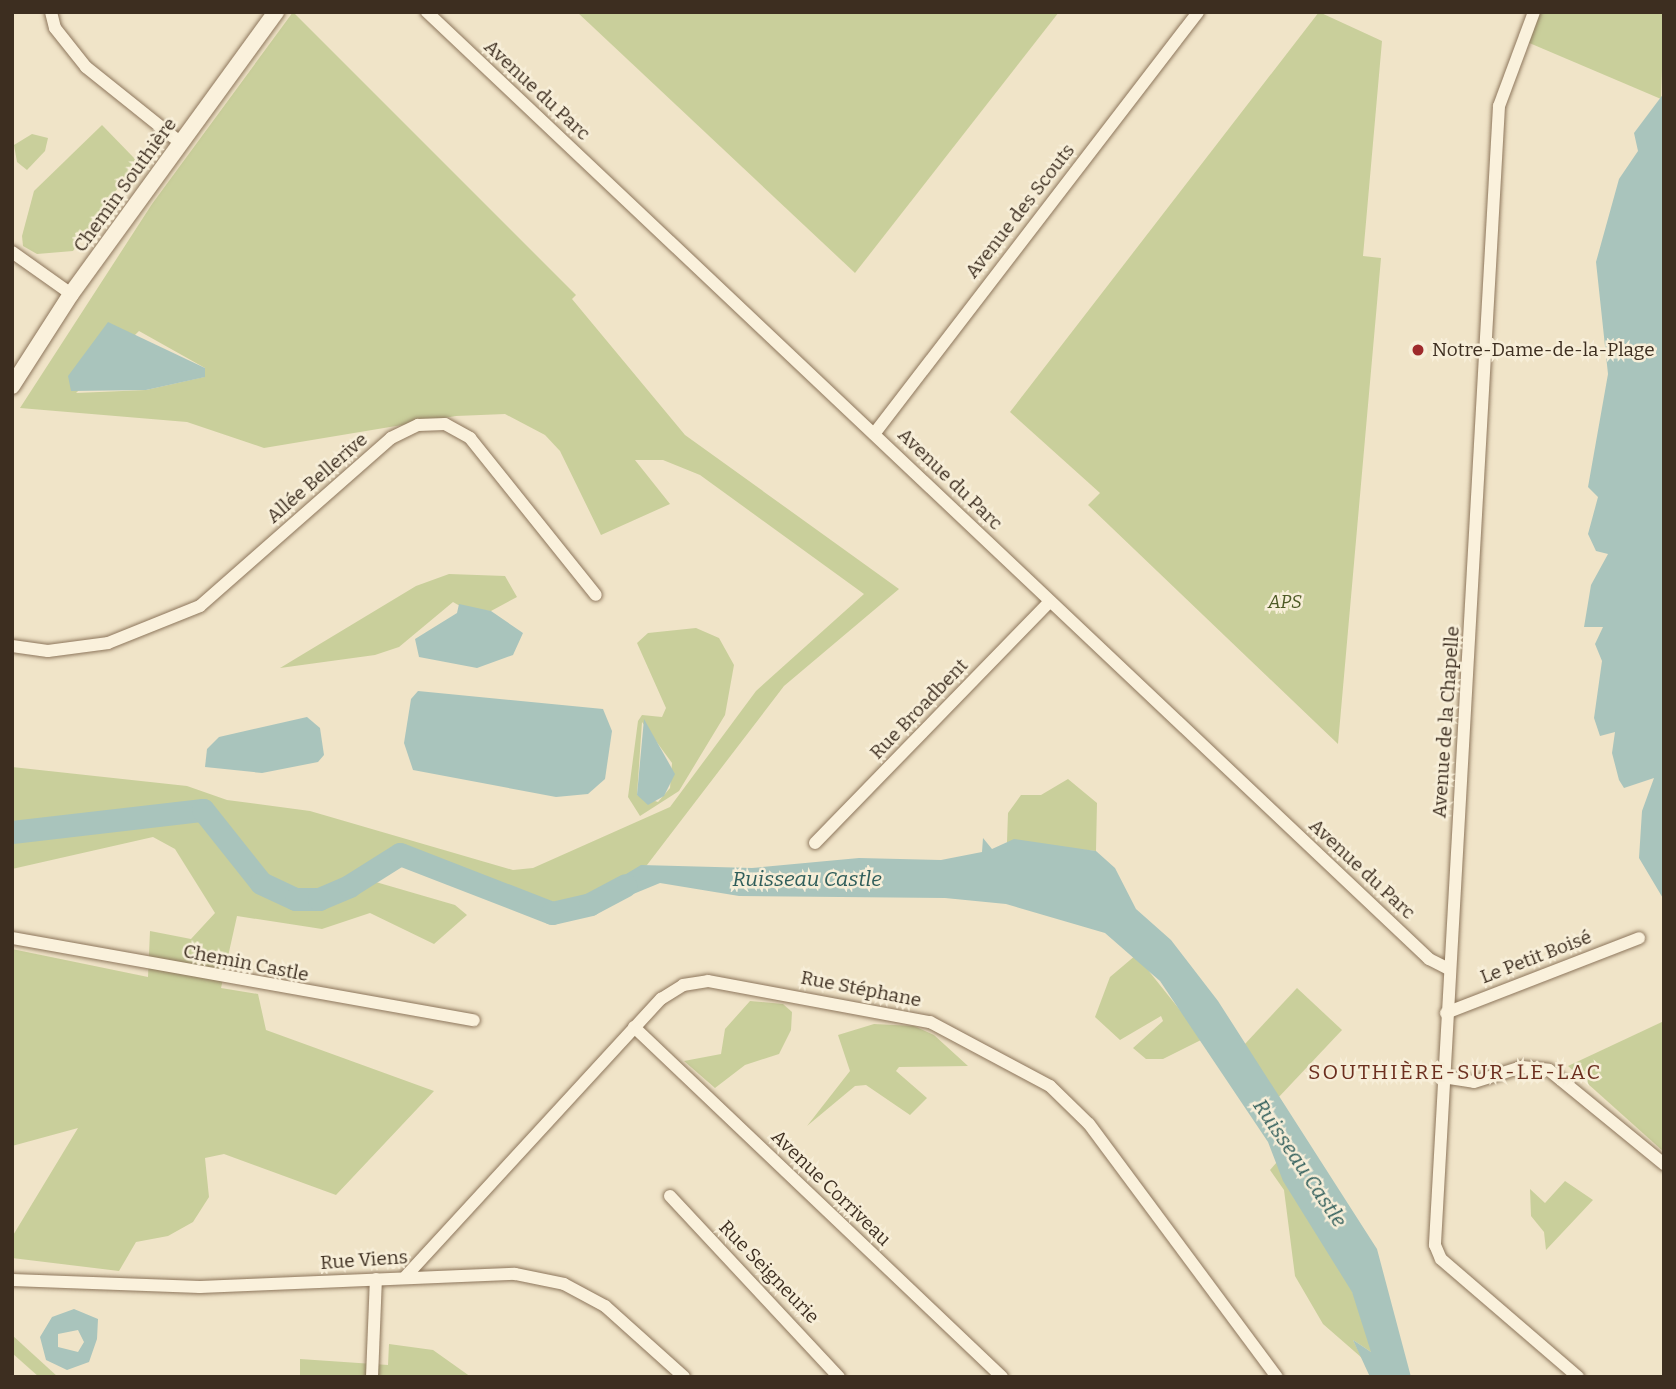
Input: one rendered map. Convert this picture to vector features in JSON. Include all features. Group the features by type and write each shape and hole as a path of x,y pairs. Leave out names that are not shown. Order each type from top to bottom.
{"street":[{"path":"51,12 55,28 86,67 181,143"},
{"name":"Chemin Southière","path":"12,386 71,294 276,12"},
{"name":"Avenue du Parc","path":"427,12 1429,959 1449,969"},
{"name":"Avenue des Scouts","path":"874,434 1198,12"},
{"path":"1520,12 1533,15"},
{"name":"Avenue de la Chapelle","path":"1533,15 1499,106 1446,1013 1436,1250 1578,1377"},
{"path":"12,252 71,294"},
{"name":"Allée Bellerive","path":"12,646 48,651 108,643 200,606 391,438 418,425 445,424 470,438 596,596"},
{"name":"Rue Broadbent","path":"815,843 1050,601"},
{"name":"Chemin Castle","path":"12,938 474,1020"},
{"name":"Le Petit Boisé","path":"1446,1013 1639,938"},
{"name":"Rue Stéphane","path":"407,1276 671,990 708,981 915,1018 970,1041 1050,1086 1077,1110 1277,1377"},
{"name":"Avenue Corriveau","path":"634,1027 1002,1377"},
{"path":"1443,1077 1467,1083 1522,1067 1549,1070 1664,1164"},
{"name":"Rue Seigneurie","path":"670,1196 839,1377"},
{"name":"Rue Viens","path":"12,1280 159,1287 493,1272 564,1284 623,1320 684,1377"},
{"path":"372,1377 376,1279"}],"green space":[{"path":"293,12 576,295 572,299 685,435 899,589 784,686 647,865 601,888 591,904 552,913 522,907 414,855 400,854 362,878 455,905 467,915 434,944 370,913 322,929 237,916 221,988 258,994 266,1030 434,1091 336,1195 224,1154 205,1158 209,1197 193,1222 168,1236 136,1242 119,1271 12,1258 12,1237 78,1128 12,1146 12,949 148,977 150,931 191,939 215,913 175,849 153,837 12,869 12,767 187,786 227,800 310,811 513,870 533,868 670,807 756,691 864,594 700,475 663,460 635,460 670,504 601,535 560,451 545,435 505,414 456,416 264,448 187,422 20,408 152,204","holes":["139,331 205,368 204,377 146,390 76,393"]},
{"path":"577,12 1059,12 855,273"},
{"name":"APS","path":"1319,12 1382,41 1363,256 1381,258 1338,744 1088,505 1100,493 1010,412"},
{"path":"1540,12 1664,12 1661,99 1527,42"},
{"path":"102,125 135,159 132,168 73,251 37,254 23,246 22,236 34,191"},
{"path":"32,134 48,138 45,151 27,170 17,162 14,145"},
{"path":"449,574 505,576 517,597 491,611 467,610 453,602 399,647 375,655 280,668 416,586"},
{"path":"696,628 719,638 734,665 725,715 679,791 640,816 628,797 638,721 642,715 662,717 666,708 637,643 648,633","holes":["642,722 672,763 670,788 658,802 637,795"]},
{"path":"1068,779 1097,803 1096,851 1007,842 1008,813 1021,795 1041,795"},
{"path":"1136,955 1203,1039 1163,1059 1146,1059 1133,1048 1163,1021 1161,1016 1120,1040 1095,1017 1110,977"},
{"path":"1297,988 1342,1030 1277,1099 1244,1045"},
{"path":"750,1001 783,1004 792,1012 791,1030 779,1054 745,1065 715,1088 684,1061 721,1054 725,1029"},
{"path":"1664,1021 1664,1152 1568,1066"},
{"path":"874,1024 914,1026 934,1035 968,1066 899,1067 896,1071 927,1098 910,1115 866,1085 855,1086 807,1126 850,1071 838,1035"},
{"path":"1277,1162 1352,1291 1372,1344 1371,1352 1353,1340 1362,1358 1323,1324 1295,1276 1284,1190 1270,1170"},
{"path":"1565,1181 1593,1200 1546,1250 1544,1232 1531,1216 1530,1189 1545,1203"},
{"path":"12,1335 58,1377 39,1377 12,1353"},
{"path":"389,1344 433,1350 471,1377 300,1377 300,1359 388,1365"}],"water":[{"path":"1664,93 1664,900 1639,858 1642,811 1654,778 1624,788 1619,780 1612,753 1615,732 1600,736 1594,718 1602,661 1595,644 1603,627 1584,627 1591,585 1608,554 1596,551 1588,534 1598,497 1588,487 1608,374 1596,262 1619,179 1638,151 1634,133"},
{"path":"108,322 205,368 205,377 146,390 71,391 68,376"},
{"path":"459,604 491,611 523,633 513,655 477,668 419,657 415,639 457,613"},
{"path":"418,691 603,709 612,731 605,779 588,794 556,797 413,770 404,743 411,699"},
{"path":"307,717 320,728 324,755 318,762 262,773 205,767 207,749 219,737"},
{"path":"644,719 675,774 664,796 648,805 637,795"},
{"path":"983,838 992,849 1014,839 1096,851 1115,868 1136,909 1171,940 1218,1001 1377,1249 1411,1377 1370,1377 1353,1340 1371,1352 1352,1292 1283,1181 1268,1142 1160,981 1105,933 1006,904 945,898 739,896 660,883 609,904 600,899 601,889 641,865 752,868 859,858 941,860 982,852"},
{"path":"74,1309 98,1319 97,1339 89,1362 67,1370 46,1360 40,1337 52,1317","holes":["78,1330 84,1342 78,1352 58,1347 58,1334"]}],"waterway":[{"name":"Ruisseau Castle","path":"12,832 203,810 261,883 296,899 319,899 349,886 400,854 552,913 590,904 625,885"}],"place":[{"name":"Notre-Dame-de-la-Plage","path":"1418,350"}],"district":[{"name":"SOUTHIÈRE-SUR-LE-LAC","path":"1455,1072"}]}
